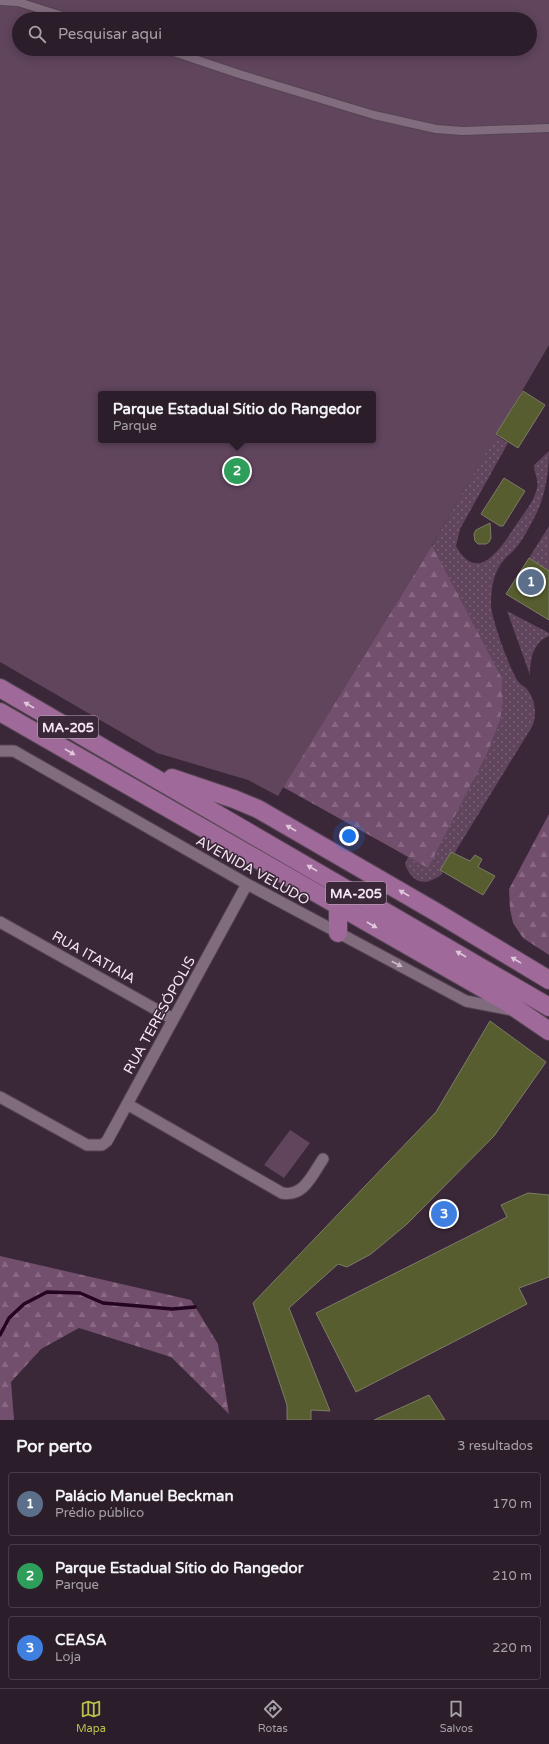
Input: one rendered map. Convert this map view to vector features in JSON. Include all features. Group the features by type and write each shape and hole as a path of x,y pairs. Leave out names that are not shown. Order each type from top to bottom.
{"main road":[{"name":"MA-205","path":"0,688 549,1007"},
{"name":"MA-205","path":"0,712 520,1011 549,1031"},
{"path":"136,767 213,792 258,810 436,912 549,980"},
{"path":"194,823 189,810 192,799 201,793 213,792"},
{"path":"338,906 338,933"},
{"path":"520,1011 549,1039"}],"street":[{"path":"0,1 18,2 50,12"},
{"path":"186,56 374,115 436,129 463,131 549,128"},
{"name":"AVENIDA VELUDO","path":"0,751 14,751 247,884 466,1001 520,1011"},
{"name":"RUA TERESÓPOLIS","path":"0,1097 87,1145 102,1145 107,1141 247,884"},
{"name":"RUA ITATIAIA","path":"0,922 173,1019"},
{"path":"127,1104 282,1193 295,1194 302,1190 323,1159"}],"shaded area":[{"path":"0,0 549,0 549,345 432,545 278,796 248,780 157,753 0,662"},
{"path":"496,435 508,443 460,529 456,546 464,557 473,563 481,563 489,559 496,552 528,508 536,493 537,480 534,465 549,451 544,494 538,511 518,546 504,560 497,570 493,581 491,599 494,622 510,665 517,680 526,688 533,701 535,710 534,720 533,725 441,875 435,879 424,882 415,879 411,875 405,864 408,857 428,867 487,754 500,721 503,703 502,678 432,545"},
{"path":"549,526 549,571 529,558"},
{"path":"507,611 549,633 549,636 536,647 532,658 530,675"},
{"path":"290,1130 310,1143 284,1178 264,1165"}],"green space":[{"path":"432,545 502,678 503,703 500,721 487,754 428,868 283,787"},
{"path":"549,814 549,955 523,938 513,923 510,909 509,889"},
{"path":"0,1256 191,1300 218,1344 229,1414 171,1357 79,1328 41,1349 11,1382 14,1420 0,1420"}],"building":[{"path":"523,391 545,405 518,448 496,434"},
{"path":"504,478 525,491 503,526 500,526 481,514"},
{"path":"490,523 491,538 489,542 486,544 478,544 475,541 474,534 476,530"},
{"path":"529,558 549,571 549,620 506,594"},
{"path":"451,852 470,861 475,855 482,859 478,867 495,876 483,895 440,870"},
{"path":"490,1021 546,1062 494,1136 407,1224 371,1254 347,1267 338,1264 289,1308 330,1411 311,1410 311,1420 287,1420 287,1405 253,1303 436,1112"},
{"path":"528,1193 549,1195 549,1277 519,1288 527,1304 356,1392 316,1313 507,1217 501,1205"},
{"path":"429,1395 445,1420 374,1420"}],"waterway":[{"path":"0,1335 9,1318 24,1304 47,1292 80,1293 103,1303 172,1309 195,1307"}],"place":[{"name":"Parque Estadual Sítio do Rangedor","path":"237,471"},
{"name":"Palácio Manuel Beckman","path":"531,582"},
{"name":"CEASA","path":"444,1214"}]}
